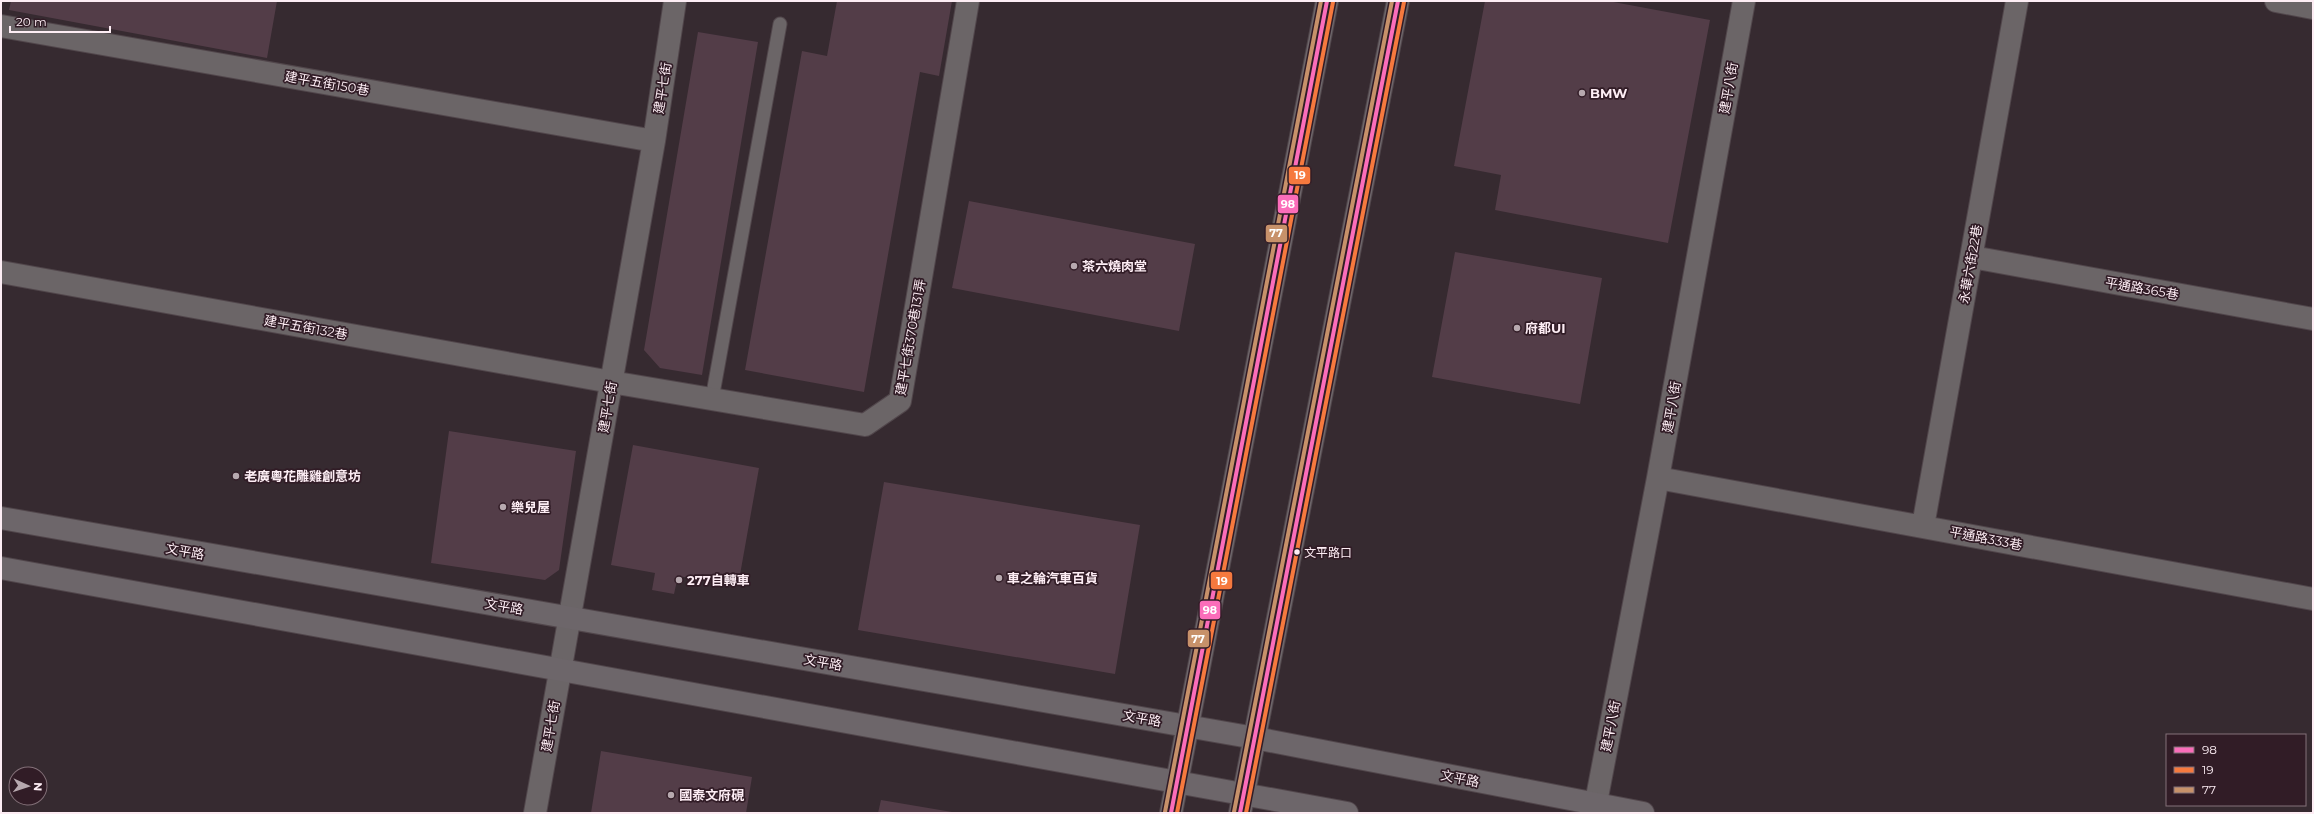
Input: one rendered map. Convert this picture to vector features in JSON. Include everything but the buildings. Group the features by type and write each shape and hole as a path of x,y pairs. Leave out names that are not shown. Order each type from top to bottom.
{"street":[{"name":"建平七街","path":"535,813 559,670 570,618 654,141 675,1"},
{"name":"建平七街370巷131弄","path":"611,382 865,425 900,401 968,1"},
{"path":"1171,813 1327,1"},
{"path":"1242,804 1398,1"},
{"name":"建平八街","path":"1595,808 1658,478 1744,1"},
{"name":"永華六街22巷","path":"1923,526 2017,1"},
{"path":"2276,1 2313,8"},
{"name":"建平五街150巷","path":"1,26 654,141"},
{"name":"平通路365巷","path":"1972,257 2313,319"},
{"name":"建平五街132巷","path":"1,272 611,382"},
{"name":"平通路333巷","path":"1658,478 2313,598"},
{"name":"文平路","path":"1,518 1255,738 1595,808 1643,813"},
{"path":"1,568 1177,782 1242,804 1347,813"}],"lane":[{"path":"712,399 780,24"}],"transit line":[{"name":"77","path":"1165,812 1321,1"},
{"name":"98","path":"1171,813 1327,1"},
{"name":"77","path":"1234,812 1392,1"},
{"name":"98","path":"1240,813 1398,1"},
{"name":"19","path":"1177,813 1333,2"},
{"name":"19","path":"1246,813 1404,2"}],"place":[{"name":"BMW","path":"1582,93"},
{"name":"茶六燒肉堂","path":"1074,266"},
{"name":"府都UI","path":"1517,328"},
{"name":"老廣粵花雕雞創意坊","path":"236,476"},
{"name":"樂兒屋","path":"503,507"},
{"name":"文平路口","path":"1297,552"},
{"name":"車之輪汽車百貨","path":"999,578"},
{"name":"277自轉車","path":"679,580"},
{"name":"國泰文府硯","path":"671,795"}]}
